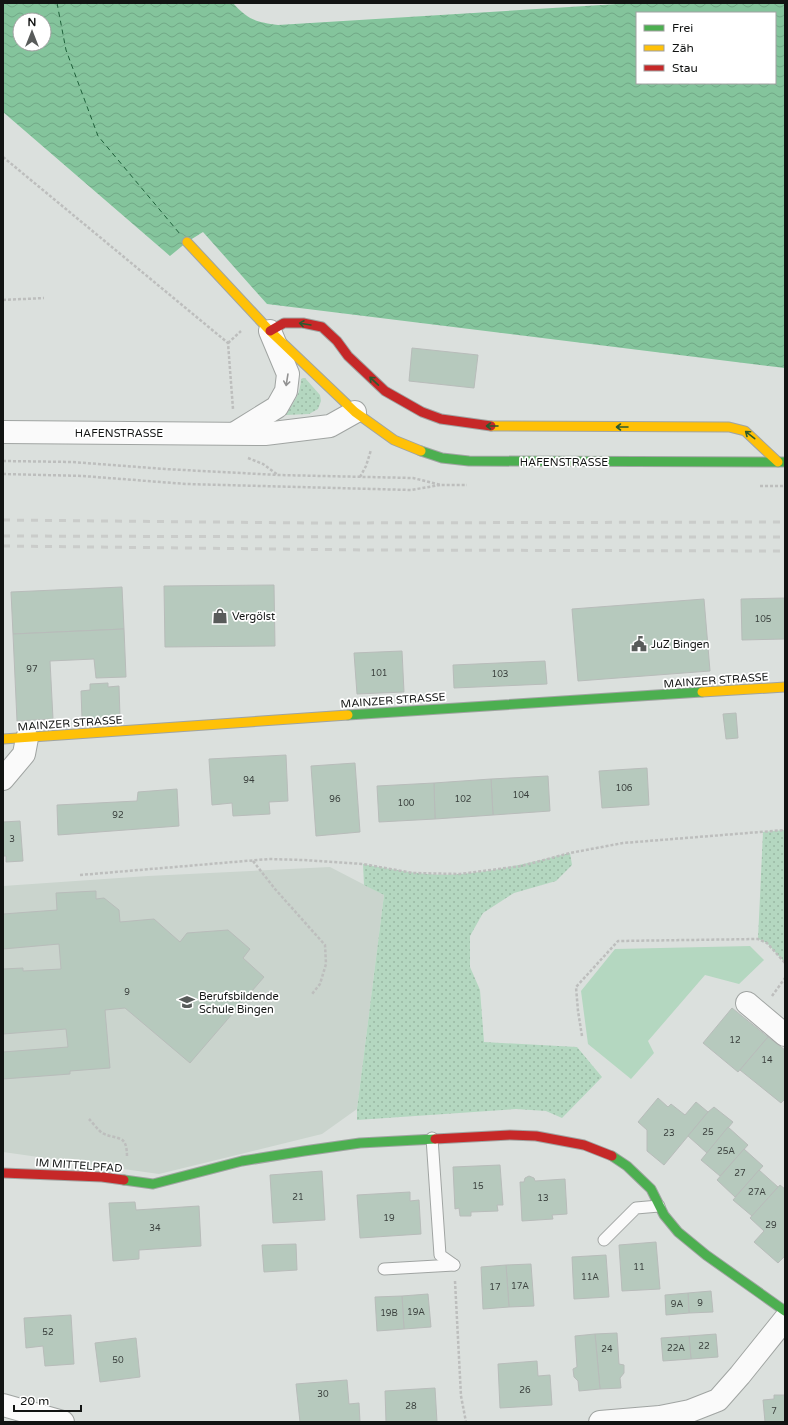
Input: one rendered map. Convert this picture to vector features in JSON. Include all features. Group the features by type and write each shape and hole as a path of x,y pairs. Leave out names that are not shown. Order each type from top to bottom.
{"street":[{"name":"HAFENSTRASSE","path":"187,242 270,331 355,412 394,440 417,450 442,458 469,461 782,462"},
{"path":"270,331 284,322 303,322 322,327 337,341 348,356 385,391 422,412 441,419 484,426 730,427 745,431 782,462"},
{"name":"HAFENSTRASSE","path":"234,433 277,406 286,391 288,374 270,331"},
{"name":"HAFENSTRASSE","path":"3,432 265,434 330,426 355,412"},
{"name":"MAINZER STRASSE","path":"3,739 343,715 785,687"},
{"path":"3,779 24,754 27,738"},
{"path":"747,1003 785,1035"},
{"path":"432,1138 471,1138 510,1135 536,1136 584,1145 608,1154 627,1166 651,1189 664,1214 678,1232 706,1255 785,1311"},
{"name":"IM MITTELPFAD","path":"3,1173 102,1177 153,1184 242,1161 304,1150 360,1143 432,1138"},
{"path":"600,1422 660,1417 690,1411 718,1400 785,1319"},
{"path":"3,1405 63,1422"}],"lane":[{"path":"432,1138 440,1255 454,1265"},
{"path":"604,1240 636,1208 659,1206"},
{"path":"384,1269 454,1265"}],"path":[{"path":"3,157 228,343 234,433"},
{"path":"3,300 44,298"},
{"path":"359,477 370,456 374,426"},
{"path":"3,461 72,462 278,475"},
{"path":"3,474 83,476 186,484 411,490 441,485"},
{"path":"80,875 253,860 303,860 363,864 413,873 460,874 521,866 570,853 623,844 785,830"},
{"path":"253,860 275,889 326,945 326,964 320,984 312,994"},
{"path":"582,1036 576,987 618,941 758,938 767,943 785,963"},
{"path":"89,1120 102,1132 120,1138 125,1143 127,1150 127,1163 125,1180"},
{"path":"454,1265 461,1396 466,1422"}],"shaded area":[{"path":"305,378 320,395 321,401 318,409 309,414 286,415 296,398 300,389 301,379"},
{"path":"785,830 785,963 767,943 758,939 763,832"},
{"path":"570,853 572,865 556,881 514,893 483,913 470,936 470,967 480,990 484,1042 577,1047 602,1077 562,1118 546,1111 516,1109 357,1120 357,1109 384,895 364,885 363,864 387,869 449,875 475,873 529,863"},
{"name":"Berufsbildende Schule Bingen","path":"330,867 384,895 357,1109 322,1134 159,1174 3,1152 3,886 148,876"},
{"path":"750,946 764,960 739,984 705,975 648,1041 654,1053 631,1079 588,1044 581,991 615,949"}],"water":[{"path":"3,3 233,3 248,17 264,23 278,25 634,3 785,3 785,368 267,304 203,232 187,242 170,256 3,112"}],"building":[{"path":"412,348 478,355 474,388 409,381"},
{"name":"Vergölst","path":"274,585 275,646 165,647 164,586"},
{"path":"122,587 124,629 13,634 11,592"},
{"path":"785,598 785,639 742,640 741,599"},
{"path":"704,599 710,671 578,681 572,609"},
{"path":"124,629 126,677 96,678 94,659 50,661 53,719 17,721 13,634"},
{"path":"402,651 404,692 357,694 354,653"},
{"path":"545,661 547,684 454,688 453,665"},
{"path":"108,683 108,687 119,686 120,717 82,719 81,691 90,690 90,684"},
{"path":"736,713 738,738 726,739 723,714"},
{"path":"286,755 288,801 269,802 270,814 233,816 232,803 212,805 209,759"},
{"path":"355,763 360,832 316,836 311,766"},
{"path":"647,768 649,805 602,808 599,771"},
{"path":"548,776 550,811 493,815 491,779"},
{"path":"491,779 493,815 435,819 434,783"},
{"path":"434,783 435,819 379,822 377,786"},
{"path":"177,789 179,826 58,835 57,805 137,801 138,792"},
{"path":"20,821 23,861 6,862 6,856 3,856 3,822"},
{"path":"96,891 96,899 104,898 119,910 120,922 154,919 180,942 187,933 228,930 250,949 243,958 264,977 190,1063 125,1008 105,1010 110,1068 70,1071 70,1074 3,1079 3,1052 68,1047 66,1029 3,1034 3,969 23,968 23,971 61,969 59,944 3,949 3,914 57,910 56,893"},
{"path":"732,1008 768,1037 738,1072 703,1043"},
{"path":"768,1037 785,1050 785,1099 781,1103 740,1070"},
{"path":"658,1098 668,1107 671,1104 685,1115 696,1102 708,1112 664,1165 647,1151 647,1130 638,1122"},
{"path":"714,1107 733,1122 707,1153 688,1136"},
{"path":"728,1127 748,1145 720,1176 701,1160"},
{"path":"744,1149 763,1166 735,1197 717,1180"},
{"path":"500,1165 503,1205 497,1205 498,1211 471,1212 471,1216 460,1216 459,1208 455,1209 453,1167"},
{"path":"759,1170 778,1187 752,1216 733,1200"},
{"path":"322,1171 325,1220 273,1223 270,1175"},
{"path":"529,1176 534,1178 535,1181 565,1179 567,1214 552,1215 553,1219 522,1221 520,1182 524,1182 525,1178"},
{"path":"780,1185 785,1189 785,1256 778,1263 754,1242 764,1231 750,1218"},
{"path":"410,1192 410,1201 419,1200 421,1234 360,1238 357,1195"},
{"path":"135,1202 136,1210 199,1206 201,1246 139,1250 139,1259 113,1261 109,1203"},
{"path":"656,1242 660,1289 622,1291 619,1245"},
{"path":"296,1244 297,1270 264,1272 262,1245"},
{"path":"606,1255 609,1297 574,1299 572,1257"},
{"path":"531,1264 534,1306 509,1307 506,1265"},
{"path":"506,1265 509,1307 483,1309 481,1267"},
{"path":"711,1291 713,1312 689,1313 688,1293"},
{"path":"688,1293 689,1313 666,1315 665,1295"},
{"path":"428,1294 431,1327 404,1329 402,1296"},
{"path":"402,1296 404,1329 377,1331 375,1297"},
{"path":"71,1315 74,1364 45,1366 43,1346 26,1348 24,1318"},
{"path":"617,1333 619,1364 624,1365 624,1373 620,1378 621,1388 600,1389 595,1334"},
{"path":"595,1334 600,1389 579,1391 578,1381 574,1377 573,1369 577,1367 575,1336"},
{"path":"716,1334 718,1357 691,1359 689,1336"},
{"path":"689,1336 691,1359 663,1361 661,1338"},
{"path":"136,1338 140,1377 100,1382 95,1343"},
{"path":"537,1361 538,1376 550,1375 552,1405 500,1408 498,1364"},
{"path":"347,1380 349,1404 359,1403 360,1422 300,1422 296,1384"},
{"path":"435,1388 437,1422 386,1422 385,1391"},
{"path":"774,1395 785,1395 785,1422 765,1422 763,1400 774,1399"}],"ferry route":[{"path":"57,3 66,50 98,136 180,234"}],"railway":[{"path":"3,520 312,523 785,522"},
{"path":"3,536 785,537"},
{"path":"3,546 368,550 785,551"}],"traffic: fast":[{"path":"421,451 442,458 469,461 785,462"},
{"path":"348,715 702,692"},
{"path":"124,1180 153,1184 242,1161 304,1151 360,1143 435,1139"},
{"path":"612,1156 627,1166 651,1189 664,1215 678,1232 706,1255 785,1311"}],"traffic: slow":[{"path":"187,242 270,331 355,412 394,440 421,451"},
{"path":"491,426 729,427 745,431 778,462"},
{"path":"702,692 785,687"},
{"path":"3,739 348,715"}],"traffic: jam":[{"path":"270,331 284,323 303,323 322,327 337,341 348,356 385,391 422,412 441,419 491,426"},
{"path":"435,1139 510,1135 536,1136 584,1145 612,1156"},
{"path":"3,1173 102,1177 124,1180"}],"place":[{"name":"Vergölst","path":"220,616"},
{"name":"JuZ Bingen","path":"639,644"},
{"name":"Berufsbildende Schule Bingen","path":"187,1002"}]}
